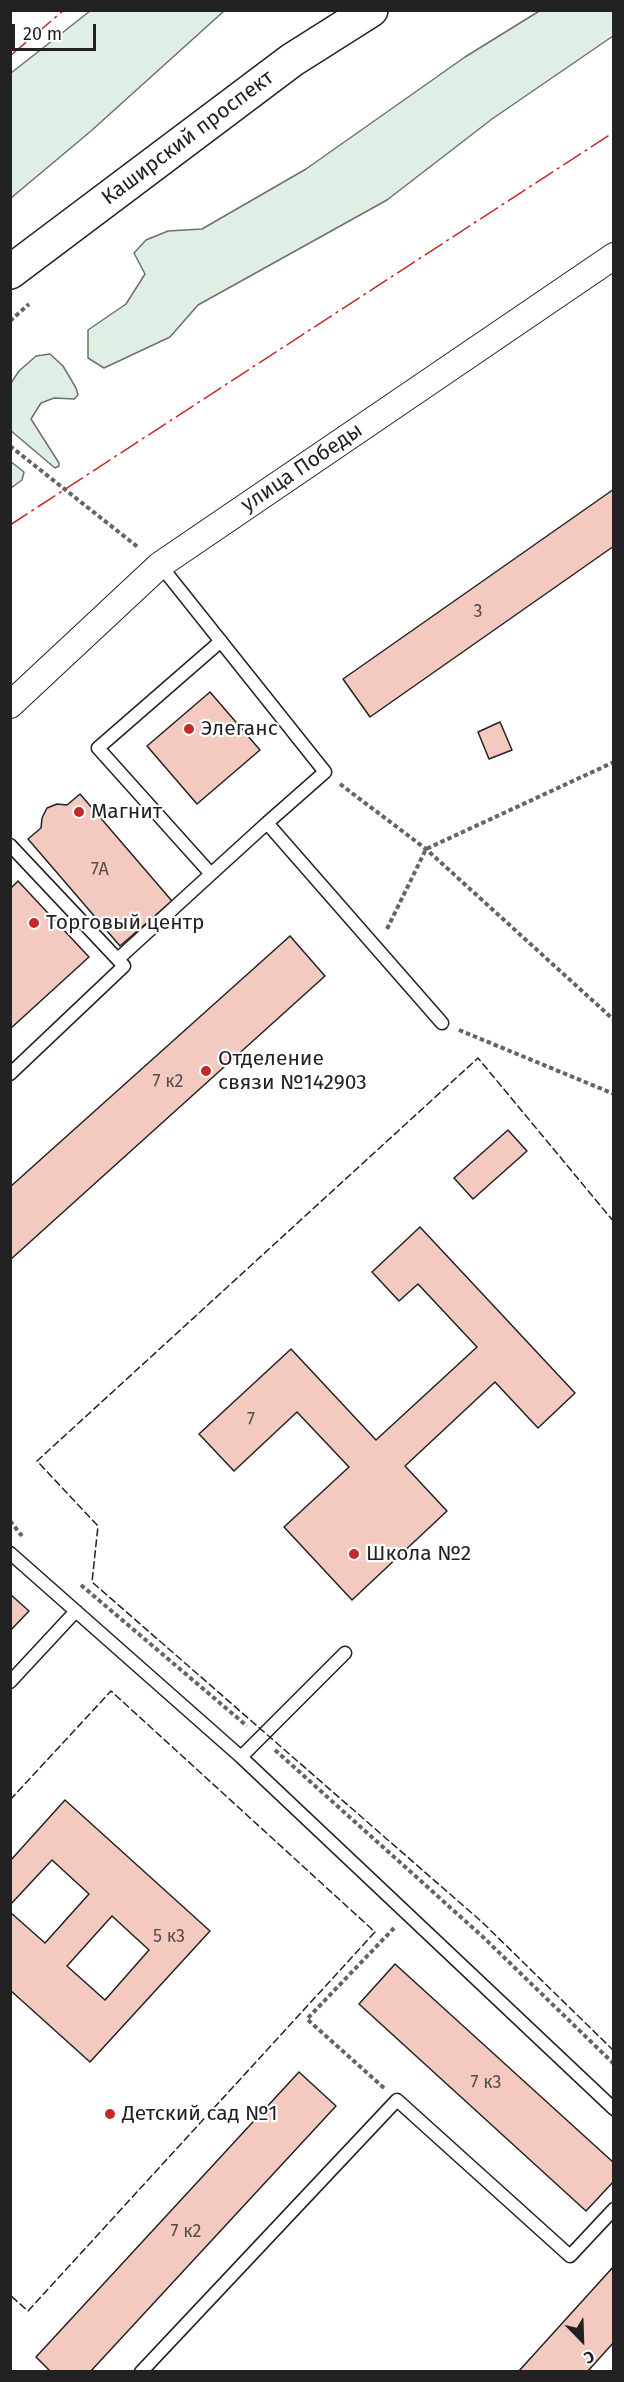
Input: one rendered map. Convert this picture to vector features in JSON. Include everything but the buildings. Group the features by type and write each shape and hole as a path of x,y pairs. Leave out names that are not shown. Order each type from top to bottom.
{"main road":[{"name":"Каширский проспект","path":"10,272 292,60 371,10"}],"street":[{"name":"улица Победы","path":"10,705 160,565 614,256"}],"lane":[{"path":"118,959 325,772 160,565"},
{"path":"211,874 98,748 221,641"},
{"path":"267,823 442,1023"},
{"path":"10,845 124,966 10,1074"},
{"path":"10,1553 241,1757 614,2109"},
{"path":"10,1682 76,1611"},
{"path":"241,1757 345,1653"},
{"path":"141,2372 398,2100 570,2256 614,2210"}],"path":[{"path":"10,321 29,304"},
{"path":"10,446 160,565"},
{"path":"377,949 426,849 614,762"},
{"path":"325,772 426,849 614,1020"},
{"path":"442,1023 614,1094"},
{"path":"10,1521 30,1543"},
{"path":"75,1580 261,1737 482,1936 614,2064"},
{"path":"398,2100 307,2019 407,1914"}],"green space":[{"path":"541,10 613,11 613,36 492,119 387,200 198,305 170,337 104,368 88,358 88,330 126,304 145,274 134,253 146,240 168,231 202,229 306,169 465,57"},
{"path":"90,11 224,11 91,131 11,198 11,73"},
{"path":"50,354 63,366 78,395 74,399 54,398 41,403 31,419 59,463 59,466 55,468 10,430 11,383 19,371 36,356"},
{"path":"10,461 24,472 22,480 11,488"}],"fence":[{"path":"614,1222 478,1058 37,1461 98,1526 92,1582 482,1922 614,2051"},
{"path":"10,1800 111,1691 375,1932 28,2311 10,2295"}],"power":[{"path":"10,56 64,10"},
{"path":"10,525 614,132"}],"place":[{"name":"Элеганс","path":"189,729"},
{"name":"Магнит","path":"79,812"},
{"name":"Торговый центр","path":"34,923"},
{"name":"Отделение связи №142903","path":"206,1071"},
{"name":"Школа №2","path":"354,1554"},
{"name":"Детский сад №1","path":"110,2114"}]}
